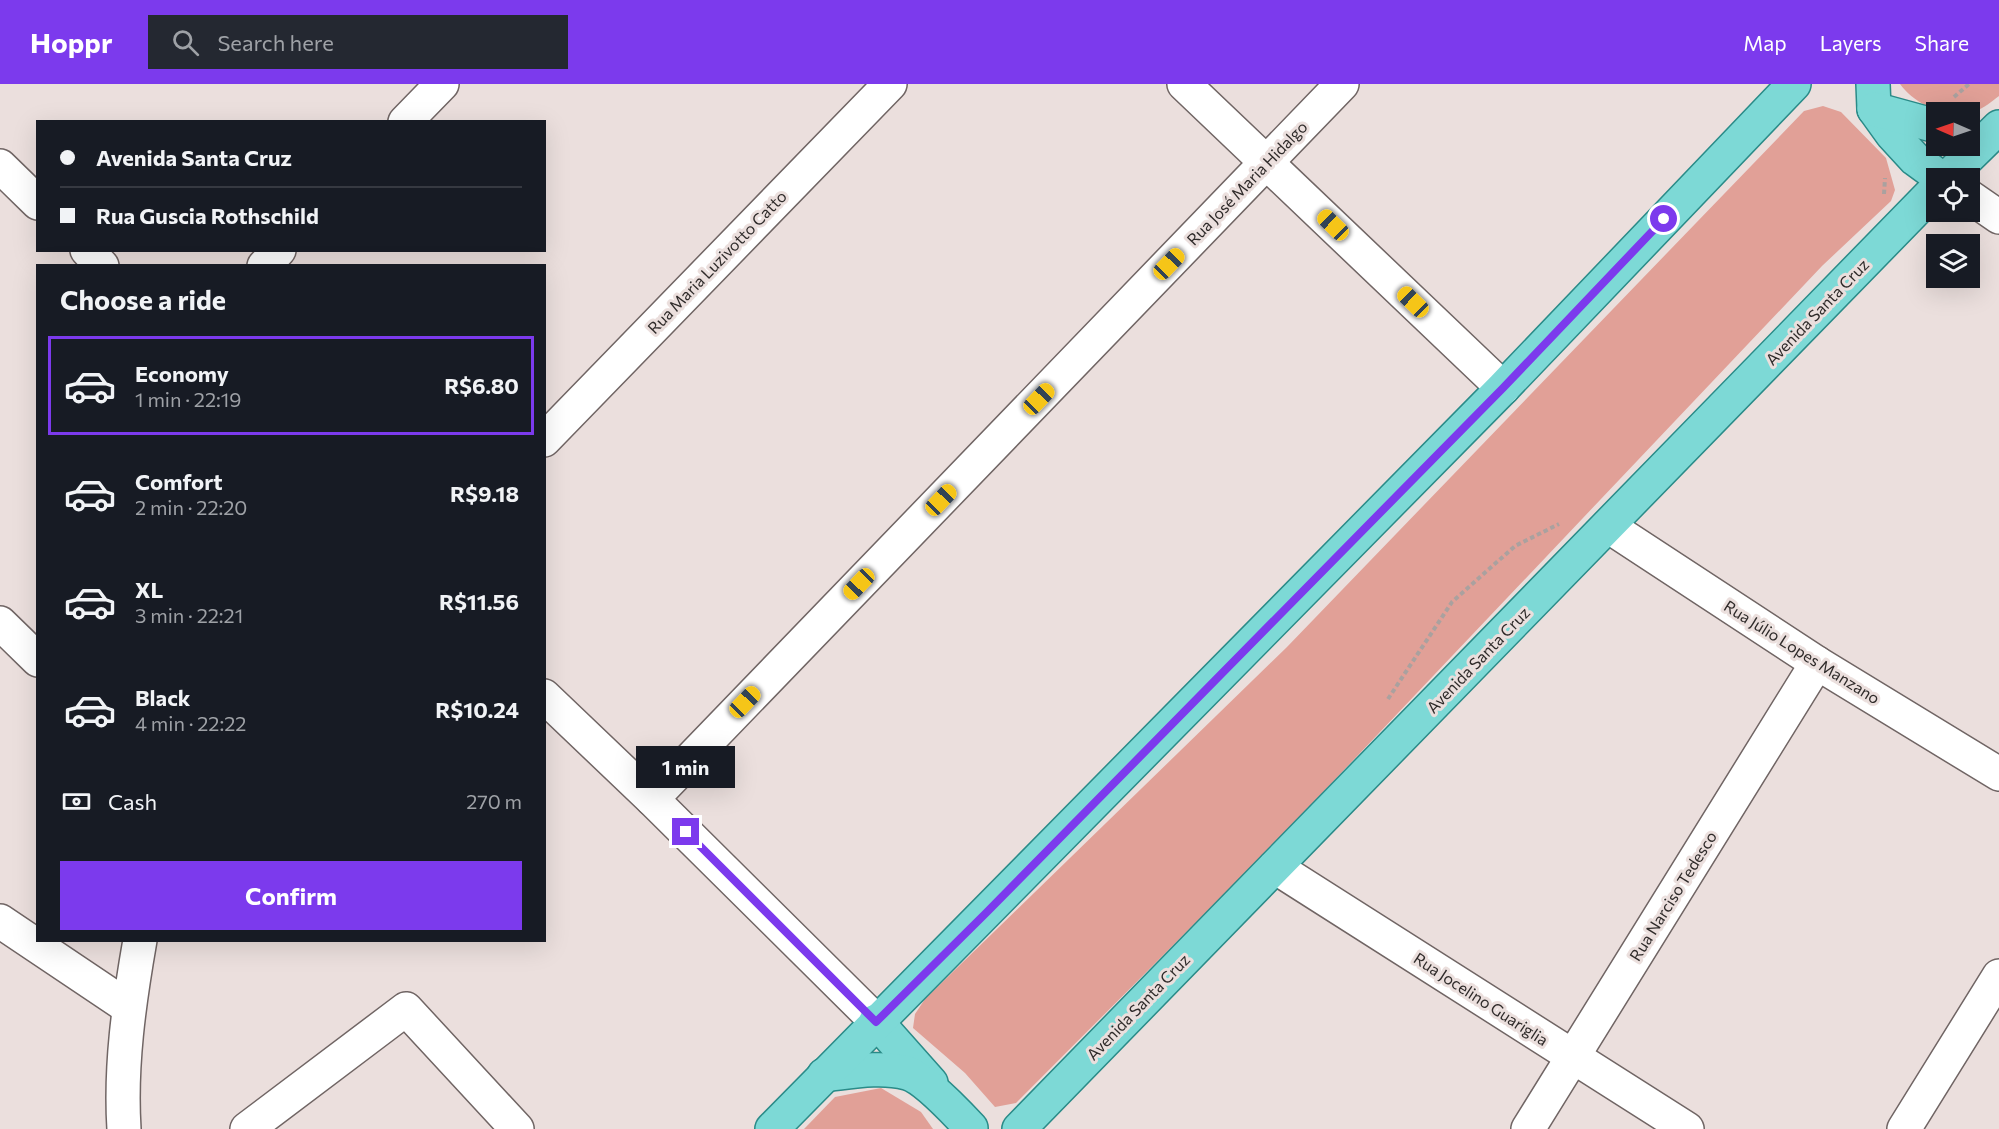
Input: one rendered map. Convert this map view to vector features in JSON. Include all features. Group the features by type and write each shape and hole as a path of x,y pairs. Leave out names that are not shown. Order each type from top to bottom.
{"main road":[{"path":"772,1129 1503,388 1794,84"},
{"path":"1874,96 1926,121"},
{"path":"1874,96 1892,134 1914,159 1927,168"},
{"path":"1956,168 1989,129"},
{"name":"Avenida Santa Cruz","path":"1019,1129 1926,199"},
{"path":"876,1022 971,1128"},
{"path":"824,1076 877,1070 910,1074 936,1093 971,1128"}],"street":[{"path":"407,120 442,84"},
{"name":"Rua Maria Luzivotto Catto","path":"546,438 890,84"},
{"path":"1184,84 1503,388"},
{"name":"Rua José Maria Hidalgo","path":"652,799 1342,84"},
{"path":"0,166 36,201"},
{"path":"1980,204 1999,217"},
{"path":"89,252 100,264"},
{"path":"266,264 277,252"},
{"name":"Rua Júlio Lopes Manzano","path":"1608,526 1817,663 1999,774"},
{"path":"0,623 36,658"},
{"name":"Rua Narciso Tedesco","path":"1528,1129 1817,663"},
{"path":"546,698 652,799 876,1022"},
{"name":"Rua Jocelino Guariglia","path":"1275,867 1687,1129"},
{"path":"0,921 128,1007"},
{"path":"124,1129 122,1099 128,1007 140,942"},
{"path":"1904,1129 1999,976"},
{"path":"247,1129 406,1009 517,1129"}],"shaded area":[{"path":"1900,84 1999,84 1999,96 1980,109 1980,102 1926,102 1926,105"},
{"path":"1823,106 1841,112 1886,158 1895,190 1891,201 1822,266 1269,849 1016,1103 995,1107 965,1073 913,1028 915,1014 925,999 1287,647 1804,111"},
{"path":"881,1088 921,1112 933,1129 804,1129 835,1097"}],"route":[{"path":"686,832 876,1022 1503,388 1664,219"}]}
